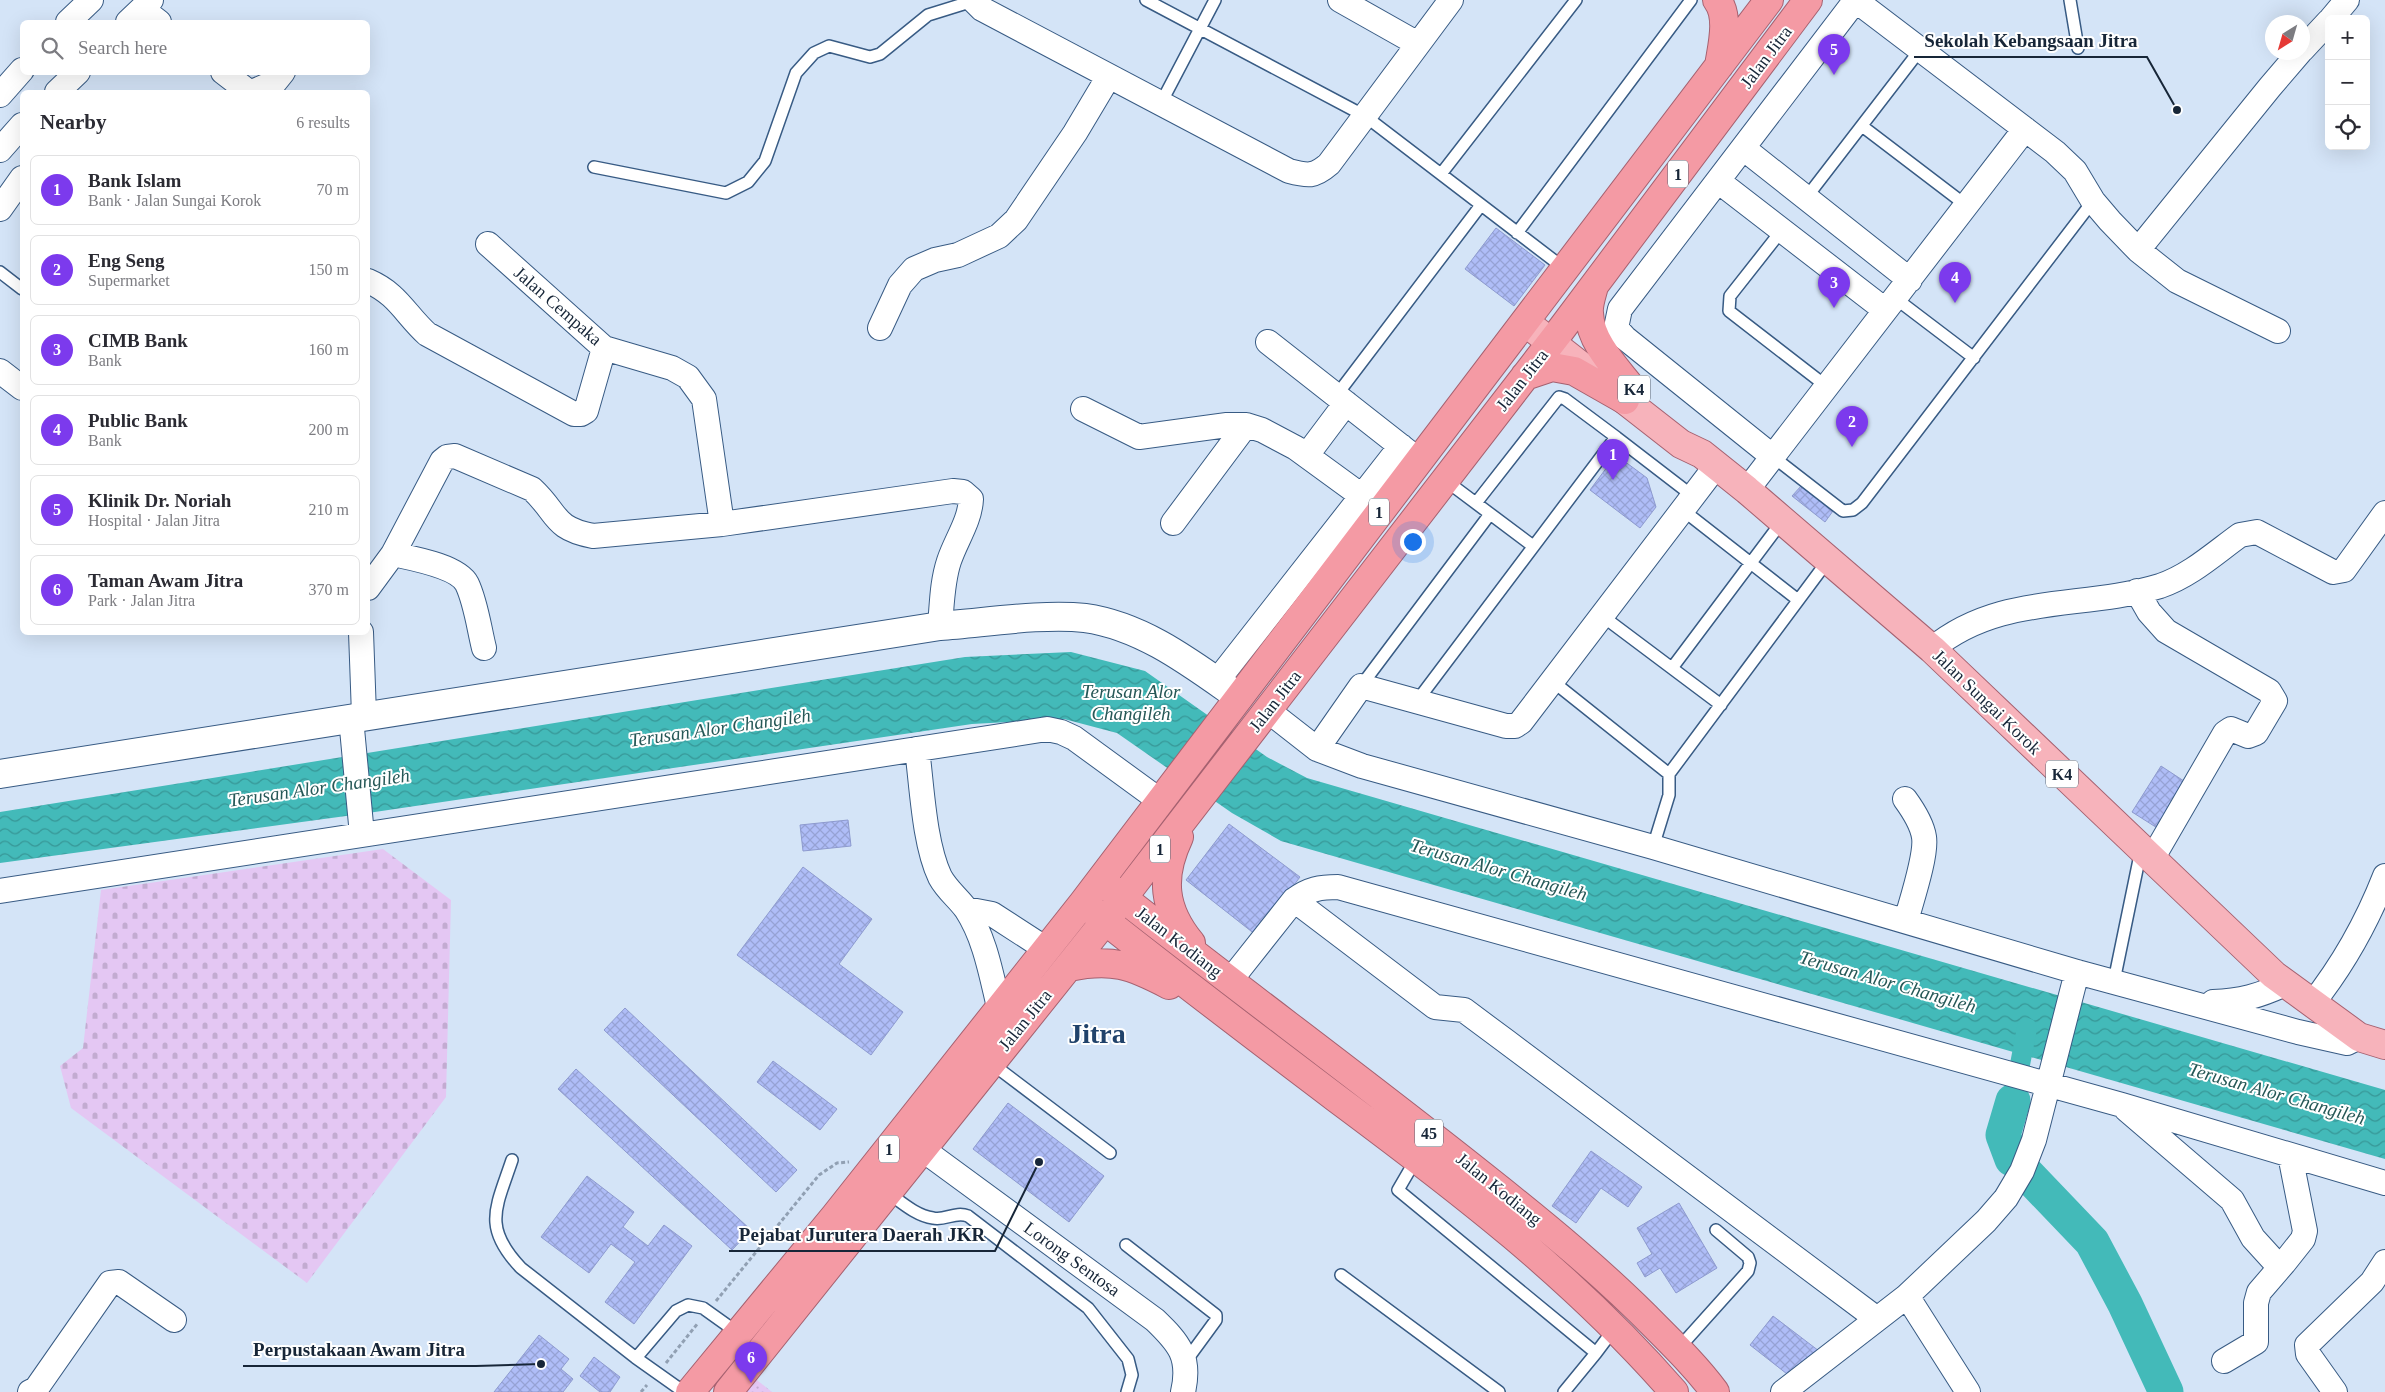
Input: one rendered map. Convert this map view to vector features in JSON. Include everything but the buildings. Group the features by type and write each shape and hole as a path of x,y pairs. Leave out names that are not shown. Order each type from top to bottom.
{"highway":[{"path":"1717,0 1722,7 1723,24 1719,66"},
{"name":"Jalan Jitra","path":"728,1392 760,1351 879,1182 999,1007 1083,902 1237,700 1371,502 1410,453 1529,317 1769,0"},
{"name":"Jalan Jitra","path":"690,1392 738,1333 879,1182 922,1149 1069,968 1556,337 1808,0"},
{"path":"1594,286 1588,312 1593,332 1628,393"},
{"path":"1525,376 1552,367 1574,371 1628,393"},
{"path":"1196,803 1174,847 1166,871 1167,895 1176,922 1220,975"},
{"name":"45","path":"1100,880 1122,898"},
{"name":"Jalan Kodiang","path":"1122,898 1220,975 1434,1137 1565,1242 1618,1288 1678,1349 1715,1392"},
{"name":"45","path":"1083,902 1105,921"},
{"name":"Jalan Kodiang","path":"1105,921 1222,1013 1487,1212 1536,1253 1615,1328 1674,1392"},
{"path":"1069,968 1087,964 1119,963 1162,982 1222,1013"},
{"path":"738,1333 760,1351"}],"main road":[{"name":"K4","path":"1529,317 1556,337"},
{"name":"Jalan Sungai Korok","path":"1556,337 1628,393 1681,444 1709,460 1783,520 1932,649 2252,956 2285,984 2359,1037 2385,1045"}],"street":[{"path":"70,20 91,0"},
{"path":"973,0 982,9 1289,171 1306,175 1319,173 1329,164 1451,0"},
{"path":"1340,0 1418,44"},
{"path":"1772,456 1625,338 1616,328 1620,309 1855,0 2056,152 2075,171 2093,201 2138,250 2177,281 2278,331"},
{"path":"2334,15 2347,0"},
{"path":"2310,41 2325,25"},
{"path":"2138,250 2293,60"},
{"path":"0,95 20,72"},
{"path":"59,90 75,75"},
{"path":"227,75 247,90"},
{"path":"255,90 275,82 281,75"},
{"path":"880,328 900,285 914,269 935,260 958,255 999,236 1016,220 1075,133 1109,76"},
{"path":"1746,490 2025,129"},
{"path":"0,150 20,131"},
{"path":"1743,148 1910,280"},
{"path":"0,208 20,181"},
{"path":"1718,181 1782,230 1890,304"},
{"name":"Jalan Cempaka","path":"488,244 604,348 672,368 688,377 696,385 704,399 722,524"},
{"path":"370,283 391,294 406,308 414,322 427,334 574,414 581,414 586,411 604,348"},
{"path":"1268,342 1410,453"},
{"path":"0,371 20,386"},
{"path":"1307,456 1341,400"},
{"path":"1083,409 1139,437 1227,425 1246,425 1286,441 1371,502 1217,681"},
{"path":"1173,523 1246,425"},
{"path":"370,583 393,554 442,461 447,457 455,456 532,489 541,497 558,522 573,532 593,536 722,524 953,491 963,492 971,499 971,509 949,560 944,581 940,626"},
{"path":"1317,749 1361,686 1506,726 1515,726 1521,722 1601,615 1689,504 1709,460"},
{"path":"1932,649 1952,633 2002,612 2160,586 2186,574 2247,532 2257,532 2333,572 2344,570 2385,513"},
{"path":"393,554 436,565 456,574 467,583 484,648"},
{"path":"2137,591 2149,612 2162,627 2270,691 2275,701 2256,733 2248,736 2231,729 2226,733 2147,854"},
{"path":"0,774 356,725 940,626 1058,617 1084,618 1116,625 1148,638 1217,681 1237,700"},
{"path":"361,635 356,725 361,826"},
{"path":"1263,716 1317,749 1362,766 1653,847 1906,922 2075,980 2114,981 2334,1041 2346,1043 2359,1037"},
{"path":"0,891 361,826 917,749 1047,729 1061,732 1074,738 1167,791"},
{"path":"917,749 931,850 940,876 951,893 966,909 980,938 999,1007"},
{"path":"1906,799 1915,813 1924,838 1924,850 1906,922"},
{"path":"2312,1004 2329,982 2359,935 2385,876"},
{"path":"1220,975 1294,900 1305,892 1317,888 1338,887 1997,1071 2043,1079 2384,1185"},
{"path":"1294,900 1435,1007 1464,1010 1877,1319"},
{"path":"966,909 992,914 1046,949"},
{"path":"1783,1392 1907,1296 1986,1221 2006,1198 2022,1171 2034,1140 2043,1079 2075,980"},
{"path":"2196,1002 2240,1001 2264,994 2285,984"},
{"path":"2122,1105 2232,1200 2253,1238 2273,1260 2284,1263"},
{"name":"Lorong Sentosa","path":"922,1149 1155,1320 1172,1336 1186,1361"},
{"path":"2224,1361 2254,1345 2258,1339 2256,1303 2259,1292 2303,1239 2305,1230 2290,1155"},
{"path":"2335,1392 2308,1354 2307,1345 2372,1282 2385,1262"},
{"path":"36,1391 110,1283 119,1282 174,1320"},
{"path":"1907,1296 1968,1392"},
{"path":"1183,1392 1186,1361"}],"lane":[{"path":"594,167 726,193 748,182 765,160 796,73 814,53 828,46 870,57 880,54 928,15 973,0"},
{"path":"1146,0 1365,116 1565,269"},
{"path":"1161,103 1215,0"},
{"path":"1441,174 1576,0"},
{"path":"1517,232 1691,0"},
{"path":"2070,0 2078,48"},
{"path":"1806,198 1920,50"},
{"path":"1862,126 1967,206"},
{"path":"1772,456 1843,511 1854,510 1862,503 2093,201"},
{"path":"1341,400 1481,204"},
{"path":"1782,230 1730,296 1729,311 1826,386"},
{"path":"0,272 20,287"},
{"path":"1890,304 1974,358"},
{"path":"1476,503 1559,397 1565,399 1616,437 1751,564 1798,600"},
{"path":"1417,701 1616,437"},
{"path":"1445,480 1533,546"},
{"path":"1361,686 1490,514"},
{"path":"1672,668 1783,520"},
{"path":"1653,847 1670,795 1669,774 1829,559"},
{"path":"1601,615 1721,705"},
{"path":"1551,680 1669,774"},
{"path":"2114,981 2147,854"},
{"path":"991,1063 1110,1153"},
{"path":"1417,1158 1398,1190 1596,1353"},
{"path":"512,1160 494,1217 497,1236 508,1254 521,1268 636,1358 684,1392"},
{"path":"879,1182 920,1214 934,1219 961,1213 968,1216 1088,1308 1128,1359 1132,1375 1127,1392"},
{"path":"1678,1349 1748,1271 1750,1263 1748,1257 1716,1230"},
{"path":"1126,1245 1216,1315 1216,1320 1186,1361"},
{"path":"1342,1275 1499,1392"},
{"path":"636,1358 676,1311 688,1305 707,1312 738,1333"},
{"path":"1564,1392 1615,1328"}],"path":[{"path":"641,1392 819,1175 830,1167 847,1161 879,1182"}],"green space":[{"path":"383,849 451,900 446,1097 307,1283 71,1108 60,1066 83,1048 101,890"},
{"path":"748,1373 772,1392 734,1392"}],"water":[{"name":"Terusan Alor Changileh","path":"1071,652 1145,671 1267,757 1307,778 2385,1090 2385,1159 1281,841 1232,813 1117,733 1064,719 972,724 368,813 0,863 0,812 965,657"}],"waterway":[{"path":"2013,1101 2027,1028"},
{"path":"2012,1159 2003,1135 2013,1101"},
{"path":"2026,1173 2092,1242 2125,1304 2166,1392"}],"place":[{"name":"Klinik Dr. Noriah","path":"1834,75"},
{"name":"Sekolah Kebangsaan Jitra","path":"2177,110"},
{"name":"Public Bank","path":"1955,303"},
{"name":"CIMB Bank","path":"1834,308"},
{"name":"Eng Seng","path":"1852,447"},
{"name":"Bank Islam","path":"1613,480"},
{"name":"Pejabat Jurutera Daerah JKR","path":"1039,1162"},
{"name":"Perpustakaan Awam Jitra","path":"541,1364"},
{"name":"Taman Awam Jitra","path":"751,1383"}],"district":[{"name":"Jitra","path":"1097,1033"}]}
